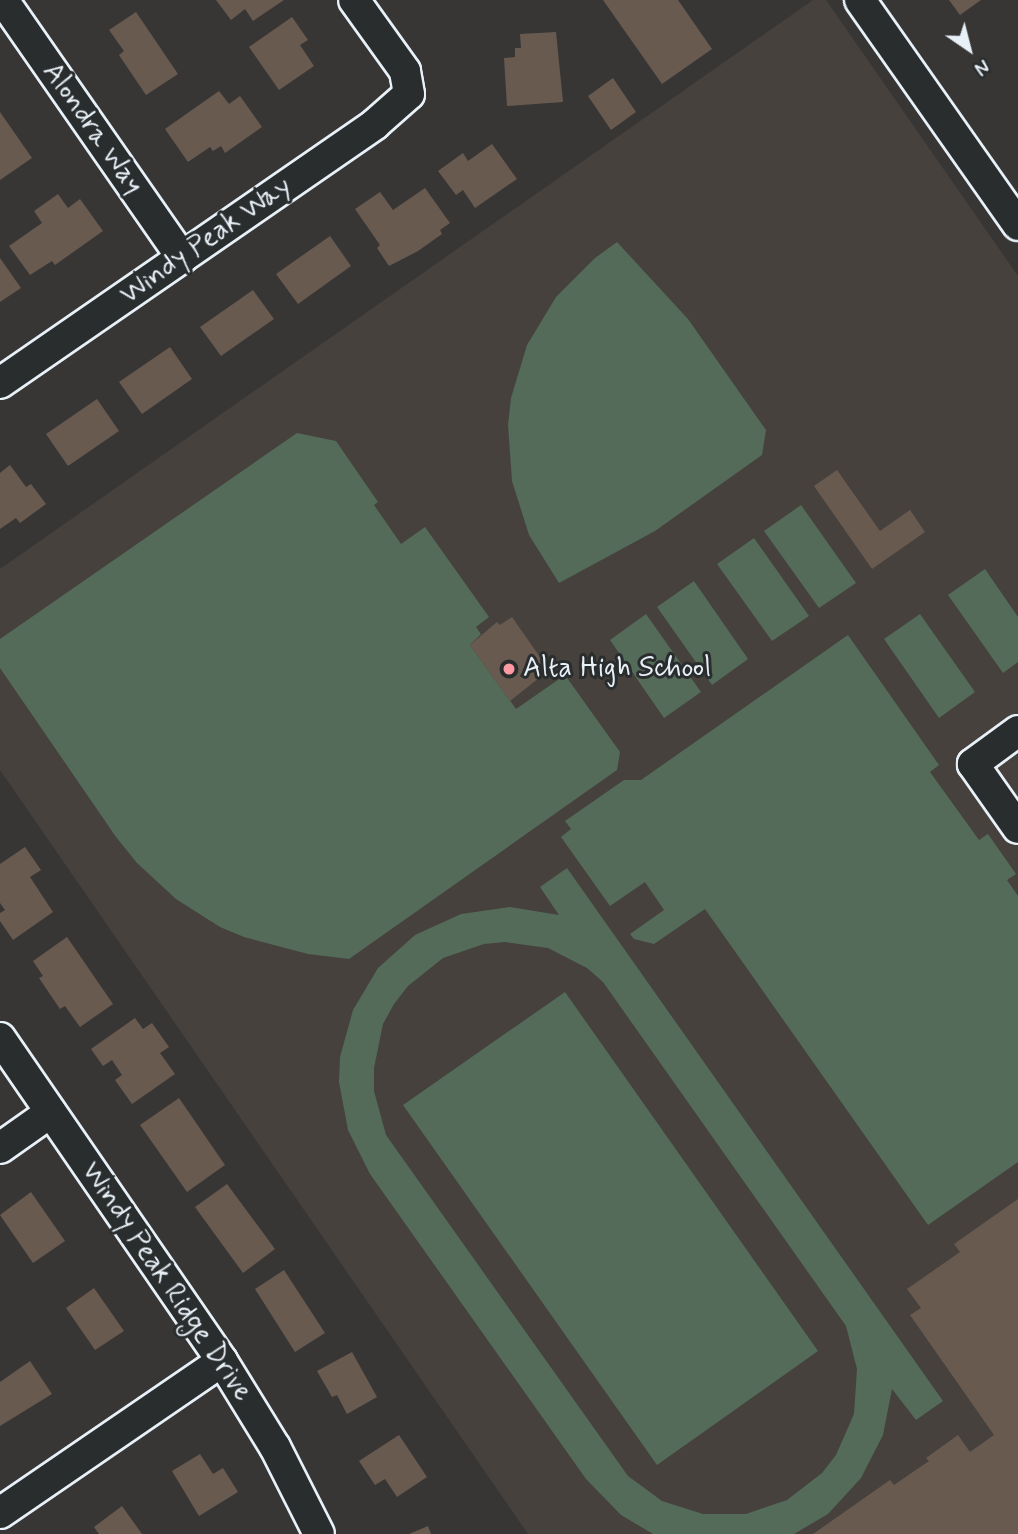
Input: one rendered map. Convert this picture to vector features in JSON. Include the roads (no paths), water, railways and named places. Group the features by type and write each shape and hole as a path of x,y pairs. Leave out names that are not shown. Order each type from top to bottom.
{"street":[{"name":"Alondra Way","path":"3,0 182,258"},
{"name":"Windy Peak Way","path":"0,383 376,124 409,94 405,71 354,0"},
{"path":"860,0 1018,225"},
{"path":"1018,732 973,764 1018,828"},
{"name":"Windy Peak Ridge Drive","path":"0,1038 222,1361 275,1447 319,1534"},
{"path":"0,1148 51,1112"},
{"path":"0,1513 222,1361"}],"place":[{"name":"Alta High School","path":"509,669"}]}
